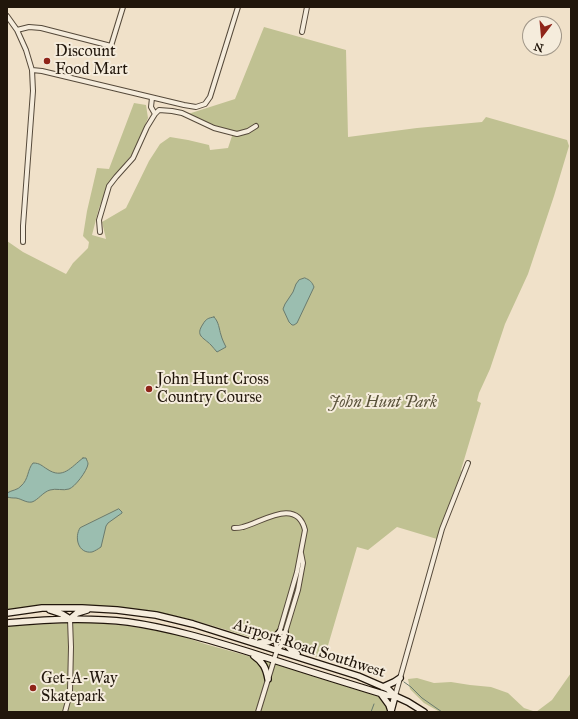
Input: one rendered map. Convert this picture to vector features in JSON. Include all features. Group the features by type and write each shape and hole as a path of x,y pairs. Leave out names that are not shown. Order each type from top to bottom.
{"street":[{"path":"17,30 29,27 42,28 111,46 123,7"},
{"path":"32,70 42,71 152,98 196,107 205,104 210,97 238,7"},
{"path":"302,32 307,7"},
{"path":"7,16 17,30 26,50 32,70 33,90 23,242"},
{"path":"152,98 151,107 155,114"},
{"path":"158,99 159,110"},
{"path":"100,232 99,220 109,186 134,158 147,127 159,110 182,113 214,128 238,134 248,131 256,126"},
{"path":"390,711 442,529 468,463"},
{"path":"234,528 244,527 280,513 296,516 301,520 305,530 281,646 275,655 258,712"},
{"path":"42,608 62,614 70,619"},
{"name":"Airport Road Southwest","path":"7,613 42,608 117,610 156,615 193,624 251,642 275,655 380,693 395,696"},
{"path":"70,619 82,612 95,609"},
{"path":"65,712 70,697 70,619"},
{"name":"Airport Road Southwest","path":"7,622 70,619 111,620 153,626 249,652 306,659 358,676 388,689 395,696"},
{"path":"251,642 265,643 283,632"},
{"path":"283,632 288,647 306,659"},
{"path":"249,652 265,666 268,679"},
{"path":"383,687 400,678"},
{"path":"380,693 389,705 390,711"},
{"path":"395,696 424,712"}],"green space":[{"name":"John Hunt Park","path":"264,27 346,50 348,137 417,128 482,122 486,117 567,140 569,146 528,274 505,324 490,369 479,393 477,401 481,403 461,470 462,471 437,539 397,527 368,550 357,547 324,659 193,620 158,612 129,608 74,605 7,610 7,241 23,252 66,274 73,263 88,248 89,242 83,236 97,168 109,169 134,103 146,105 148,118 134,152 115,175 108,188 99,208 92,235 106,239 102,222 126,208 149,161 160,144 170,137 209,145 210,150 228,148 233,133 188,114 235,99"},
{"path":"89,622 128,626 176,634 380,697 386,704 388,712 7,712 7,626"},
{"path":"571,673 571,712 536,712 552,700"},
{"path":"417,678 434,683 451,682 491,687 508,693 524,708 536,712 440,712 424,703 410,689 408,679"}],"shaded area":[{"path":"305,278 311,281 314,287 297,323 292,325 283,309 296,284 299,280"},
{"path":"214,317 218,323 226,347 217,352 200,334 201,328 205,321"},
{"path":"83,458 86,458 88,463 87,467 71,488 64,490 50,490 32,502 7,497 7,493 18,488 24,483 33,463 39,464 53,472 62,473"},
{"path":"119,509 122,513 106,526 101,547 92,552 87,552 80,548 77,536 80,528"}],"waterway":[{"path":"404,682 422,698 442,712"},
{"path":"371,712 374,704"}],"place":[{"name":"Discount Food Mart","path":"47,61"},
{"name":"John Hunt Cross Country Course","path":"149,389"},
{"name":"Get-A-Way Skatepark","path":"33,688"}]}
